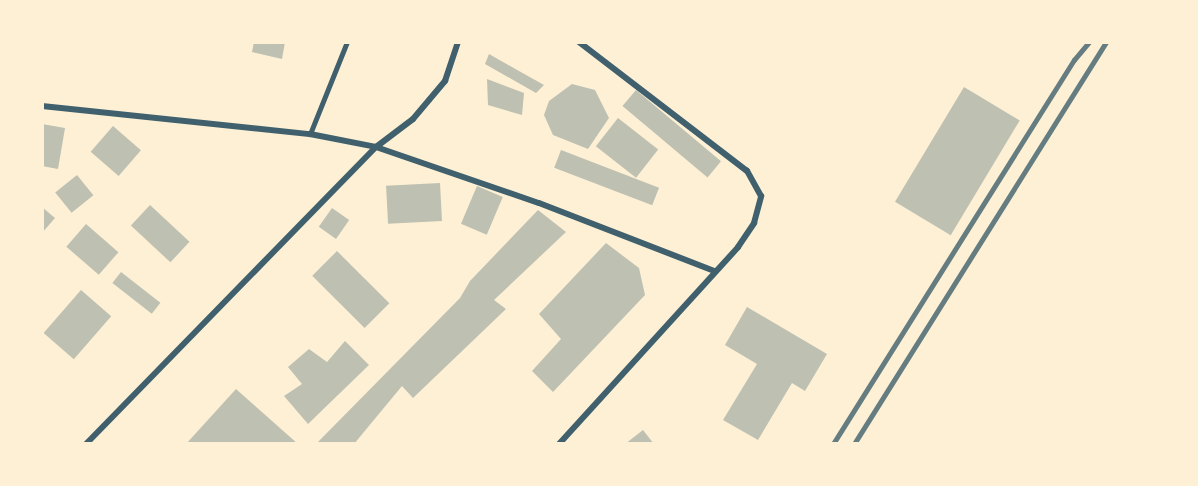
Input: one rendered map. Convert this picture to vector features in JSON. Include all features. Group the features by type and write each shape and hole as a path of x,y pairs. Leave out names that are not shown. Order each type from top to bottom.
{"street":[{"path":"86,444 376,147 413,119 445,81 458,42"},
{"path":"559,444 738,247 754,223 760,196 747,171 579,42"},
{"path":"42,106 310,134 376,147 539,203 714,271"}],"lane":[{"path":"310,134 347,42"}],"building":[{"path":"254,42 285,42 282,59 252,52"},
{"path":"489,54 544,85 536,93 485,64"},
{"path":"487,79 524,93 522,115 488,105"},
{"path":"572,84 595,90 609,118 588,149 553,135 544,115 549,101"},
{"path":"964,87 1020,120 951,235 895,202"},
{"path":"636,90 721,161 708,177 623,106"},
{"path":"618,118 658,149 636,178 596,146"},
{"path":"42,124 65,128 58,169 42,166"},
{"path":"113,126 141,150 119,176 91,152"},
{"path":"561,150 659,188 652,205 554,168"},
{"path":"77,175 93,195 72,213 55,193"},
{"path":"440,183 442,221 388,224 386,186"},
{"path":"477,186 503,197 487,235 461,224"},
{"path":"150,205 189,242 170,262 131,225"},
{"path":"42,207 55,218 42,233"},
{"path":"332,208 349,220 336,239 319,227"},
{"path":"538,210 566,232 494,300 506,309 413,398 402,386 354,444 316,444 460,298 470,281"},
{"path":"86,224 118,252 99,275 66,247"},
{"path":"606,243 639,268 645,295 553,392 532,371 561,339 539,314"},
{"path":"337,251 389,303 365,328 312,276"},
{"path":"121,272 160,303 152,314 112,283"},
{"path":"81,290 111,316 74,359 44,333"},
{"path":"747,307 827,354 805,391 792,383 758,440 723,420 757,364 725,345"},
{"path":"345,341 369,365 308,424 284,396 302,384 288,367 309,349 327,362"},
{"path":"236,389 298,444 186,444"},
{"path":"643,430 654,444 625,444"}],"railway":[{"path":"833,444 1074,60 1089,42"},
{"path":"854,444 1106,42"}]}
